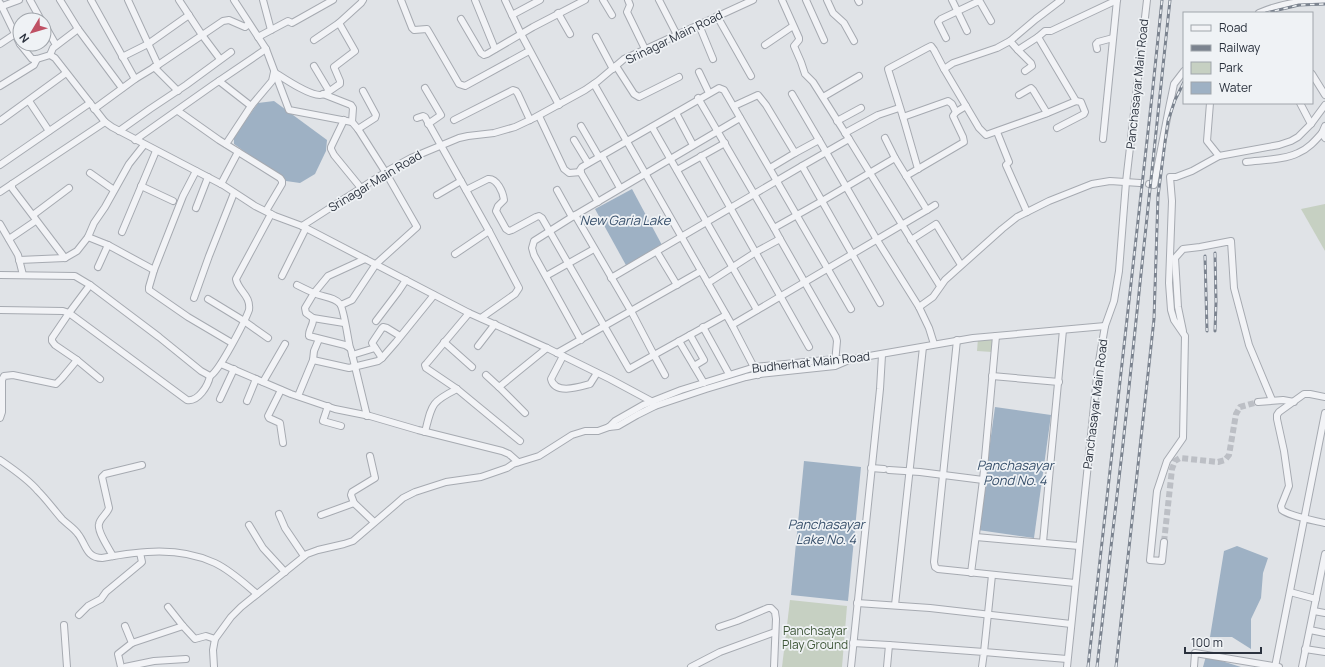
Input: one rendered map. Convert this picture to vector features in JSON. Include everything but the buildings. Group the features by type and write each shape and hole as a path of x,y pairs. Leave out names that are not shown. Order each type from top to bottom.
{"street":[{"path":"12,28 0,5 19,0"},
{"path":"30,0 37,12"},
{"path":"60,0 78,29 122,88"},
{"path":"92,0 135,79"},
{"path":"128,0 148,44 156,66 178,91"},
{"path":"179,0 220,60"},
{"path":"234,0 266,49 289,110 352,122 386,173 417,227 376,264 352,300 341,305"},
{"path":"263,0 271,30"},
{"path":"258,37 288,21 292,23 333,0"},
{"path":"314,40 339,23 362,3 363,0"},
{"path":"401,0 412,28 418,31 427,29 459,84 462,86 465,86 529,51"},
{"path":"476,0 495,49"},
{"path":"505,0 529,51 559,105"},
{"path":"512,16 540,0"},
{"path":"461,19 481,53 487,54 558,13 585,0"},
{"path":"603,0 612,15"},
{"path":"628,0 630,4 627,12 645,49"},
{"path":"659,0 677,35"},
{"name":"Srinagar Main Road","path":"304,227 361,188 411,158 441,145 468,136 494,133 515,127 559,105 594,84 624,60 753,0"},
{"path":"782,0 799,40 795,45 795,48 805,74 813,82 940,286"},
{"path":"806,0 824,40"},
{"path":"827,0 833,13 844,22 854,41"},
{"path":"952,0 968,31"},
{"path":"946,38 938,22 957,10 979,0 991,21"},
{"path":"944,69 953,63 987,52 1010,41 1053,2 1061,0"},
{"path":"1018,50 1045,31 1051,31 1117,0"},
{"path":"1103,138 1117,0"},
{"name":"Panchasayar Main Road","path":"1067,667 1098,367 1105,326 1114,301 1116,290 1126,182 1147,0"},
{"path":"1261,12 1281,4 1306,1 1325,1"},
{"path":"558,13 570,34"},
{"path":"122,57 148,44 189,15"},
{"path":"717,16 751,76"},
{"path":"94,109 135,79 223,21 228,20 245,27 250,24"},
{"path":"274,72 307,91 319,95 340,82 334,69 335,65 355,51 339,23"},
{"path":"699,24 713,59"},
{"path":"765,45 794,26"},
{"path":"50,55 51,50 56,45 78,29"},
{"path":"0,44 12,36"},
{"path":"1038,36 1076,101 1081,102 1085,112 1084,114 1057,128"},
{"path":"596,37 614,68 634,94 639,97 679,77"},
{"path":"52,38 56,45"},
{"path":"1097,49 1096,44 1098,42 1113,38"},
{"path":"1010,41 1032,63 1032,66 1025,71"},
{"path":"918,169 888,69 931,46 966,106 983,133 986,135 1047,114 1076,101"},
{"path":"135,140 266,49"},
{"path":"26,52 32,59 50,55 55,58 105,122 135,140 196,170 255,206 275,216 304,227 469,313 548,348 597,372 651,401 655,406"},
{"path":"119,131 178,91 231,52"},
{"path":"0,86 34,65 37,59"},
{"path":"314,66 326,92 351,105 353,108 352,122"},
{"path":"226,144 272,80 274,72"},
{"path":"699,72 710,92"},
{"path":"1149,184 1154,185 1174,84 1183,72"},
{"path":"0,121 66,73"},
{"path":"822,97 859,76"},
{"path":"1313,76 1325,95"},
{"path":"219,81 252,106"},
{"path":"594,84 732,325 755,366 758,375"},
{"path":"425,88 441,115 428,124"},
{"path":"598,202 581,172 582,167 652,127 698,98 721,88 724,90 734,106 851,309"},
{"path":"1019,95 1031,88 1047,114"},
{"path":"454,120 513,90 518,94 530,120"},
{"path":"358,129 375,118 376,115 363,91"},
{"path":"792,94 877,240 919,307 934,344"},
{"path":"734,106 758,95 766,105 795,153"},
{"path":"698,98 836,337 835,366"},
{"path":"29,101 49,131"},
{"path":"902,117 948,101 952,104 956,112"},
{"path":"0,165 90,103"},
{"path":"1210,104 1206,137 1207,141 1219,156"},
{"path":"1301,104 1311,124"},
{"path":"1184,336 1174,320 1171,310 1169,283 1172,200 1170,177 1176,177 1192,171 1219,156 1279,145 1291,141 1298,137 1311,124 1325,105"},
{"path":"906,176 964,142 964,137 954,118 954,114 966,106"},
{"path":"837,121 861,108"},
{"path":"845,133 878,115 899,108"},
{"path":"0,310 63,311 68,313 187,400 191,401 196,398 207,385 210,376 221,364 249,310 250,302 237,284 236,279 269,212 282,181 280,178 226,144 178,110"},
{"path":"676,112 693,145"},
{"path":"417,118 423,116 441,145 519,288 515,294 481,318"},
{"path":"538,116 564,169 569,173 581,172"},
{"path":"581,340 534,255 532,248 534,241 670,158 740,118"},
{"path":"344,120 331,149 334,155 361,188"},
{"path":"0,192 105,122"},
{"path":"581,126 620,188"},
{"path":"1246,162 1297,154 1323,136 1325,126"},
{"path":"652,127 757,310"},
{"path":"997,132 1009,162 1006,165 1027,212"},
{"path":"885,138 895,158 928,210"},
{"path":"611,278 849,139"},
{"path":"574,140 588,163"},
{"path":"770,168 819,140"},
{"path":"677,170 724,143"},
{"path":"19,260 64,258 77,251 88,237 94,223 114,190 144,145"},
{"path":"122,232 156,151"},
{"path":"221,184 238,152"},
{"path":"700,156 809,347"},
{"path":"774,228 895,158"},
{"path":"802,166 880,303"},
{"path":"196,170 182,196 154,270 149,290 188,317 232,343"},
{"path":"90,173 114,190"},
{"path":"196,208 208,177"},
{"path":"466,190 492,179 497,183 504,196 504,200 498,206 496,211 506,229 510,231 539,216 544,220 629,369 726,315"},
{"path":"437,195 461,181"},
{"path":"919,307 933,297 938,292 940,286 1002,229 1027,212 1049,201 1092,184 1110,181 1140,184"},
{"path":"12,184 13,190 64,258"},
{"path":"141,186 173,201"},
{"path":"9,239 69,188"},
{"path":"557,190 631,311 666,375"},
{"path":"194,298 234,193"},
{"path":"732,325 935,205"},
{"path":"0,224 19,260 23,275"},
{"path":"911,240 936,224 962,265"},
{"path":"282,276 304,227"},
{"path":"455,254 489,231"},
{"path":"88,237 108,245 154,270"},
{"path":"708,283 756,252 780,239"},
{"path":"1164,542 1162,561 1150,560 1157,491 1167,461 1183,438 1184,336 1178,307 1175,258 1183,249 1231,241 1234,288 1249,345 1272,400"},
{"path":"98,267 108,245"},
{"path":"546,276 594,249"},
{"path":"657,252 677,285"},
{"path":"344,323 314,318 306,313 305,308 314,293 328,276 365,259"},
{"path":"597,372 590,384 562,389 552,383 551,379 560,355 581,340 701,271"},
{"path":"0,275 75,276 90,285 159,337 193,365 210,376"},
{"path":"376,322 406,280"},
{"path":"90,285 68,313 52,340 55,345 77,360 100,379"},
{"path":"297,285 336,301 341,305 367,416"},
{"path":"313,360 349,368 374,362 382,358 434,295"},
{"path":"208,300 244,321 268,338"},
{"path":"469,313 425,365 428,371 457,389 520,441"},
{"path":"314,318 308,335 310,337 319,338 350,348"},
{"path":"478,346 495,324"},
{"name":"Budherhat Main Road","path":"617,424 651,401 755,366 835,359 852,359 882,355 957,340 1105,326"},
{"path":"382,358 372,343 383,327 400,336"},
{"path":"703,327 738,380"},
{"path":"1044,542 1063,330"},
{"path":"690,335 704,360 694,366"},
{"path":"971,573 983,480 996,336"},
{"path":"298,396 313,360 314,350 319,338"},
{"path":"957,340 934,562 935,567 938,570 1075,583"},
{"path":"679,341 704,383"},
{"path":"444,342 472,367"},
{"path":"263,382 285,344"},
{"path":"895,605 923,346"},
{"path":"352,354 375,348"},
{"path":"499,387 548,348"},
{"path":"850,667 880,389 882,355"},
{"path":"214,667 215,639 231,617 241,607 285,572 301,552 333,547 353,541 404,498 415,492 446,482 481,477 507,468 518,462 539,456 572,435 585,431 598,431 608,428 655,406 706,389 758,375 835,366 852,359"},
{"path":"0,418 2,412 2,380 4,376 13,375 56,384 77,360"},
{"path":"221,364 281,390 335,409 502,451 518,462"},
{"path":"220,399 234,369"},
{"path":"486,375 525,413"},
{"path":"992,376 1059,382"},
{"path":"247,401 256,379"},
{"path":"425,432 433,405 438,399 457,389"},
{"path":"281,390 268,416 269,418 280,423 283,443"},
{"path":"1325,397 1304,394 1281,410 1277,415 1289,486 1281,506 1282,510 1325,523"},
{"path":"1258,402 1283,400 1294,402"},
{"path":"328,406 323,421 341,426"},
{"path":"1194,667 1195,653 1276,667 1305,518 1322,447 1325,413"},
{"path":"370,456 375,478 352,492 351,495 354,503 374,522"},
{"path":"0,460 37,490 64,521 74,528 92,556 96,558 167,551 201,558 215,563 239,578 257,594"},
{"path":"113,556 99,526 99,523 109,508 102,476 142,465"},
{"path":"871,468 983,480"},
{"path":"321,516 354,503"},
{"path":"279,514 301,552"},
{"path":"249,524 252,532 263,548 285,572"},
{"path":"976,537 1079,546"},
{"path":"78,615 88,606 101,599 106,592 141,564 140,553"},
{"path":"1302,667 1316,599 1322,583 1325,554"},
{"path":"982,667 992,575"},
{"path":"1290,592 1316,599"},
{"path":"857,603 930,608 1071,624"},
{"path":"168,607 195,639 206,636 215,639"},
{"path":"719,627 771,608 775,612 774,667"},
{"path":"1314,611 1325,613"},
{"path":"64,625 67,667"},
{"path":"125,626 132,643"},
{"path":"121,667 118,654 132,643 151,638 183,626"},
{"path":"1310,630 1325,633"},
{"path":"691,667 720,652 775,632"},
{"path":"853,643 1067,659"},
{"path":"887,667 889,645"},
{"path":"1305,649 1325,652"},
{"path":"125,667 154,661 186,658"}],"green space":[{"path":"1325,204 1325,251 1301,209"},
{"path":"994,337 992,352 977,351 978,338"},
{"name":"Panchsayar Play Ground","path":"790,600 847,606 842,667 782,667"}],"water":[{"path":"274,101 327,140 326,151 315,174 300,183 286,181 234,144 234,137 258,103"},
{"name":"New Garia Lake","path":"632,189 663,247 627,267 595,209"},
{"name":"Panchasayar Pond No. 4","path":"995,407 1051,415 1034,538 978,530"},
{"name":"Panchasayar Lake No. 4","path":"804,461 861,467 848,601 791,595"},
{"path":"1237,546 1268,558 1263,573 1261,598 1251,619 1251,649 1232,637 1210,637 1224,551"},
{"path":"1206,656 1241,667 1203,667"}],"tunnel":[{"path":"1164,542 1172,469 1175,461 1180,458 1218,462 1225,460 1229,455 1236,414 1240,407 1258,402"}],"railway":[{"path":"1088,667 1162,0"},
{"path":"1097,667 1123,444 1170,0"},
{"path":"1270,12 1299,5 1325,4"},
{"path":"1116,667 1154,319 1158,196 1168,121 1175,100 1183,84"},
{"path":"1215,253 1215,331"},
{"path":"1205,256 1207,331"}]}
